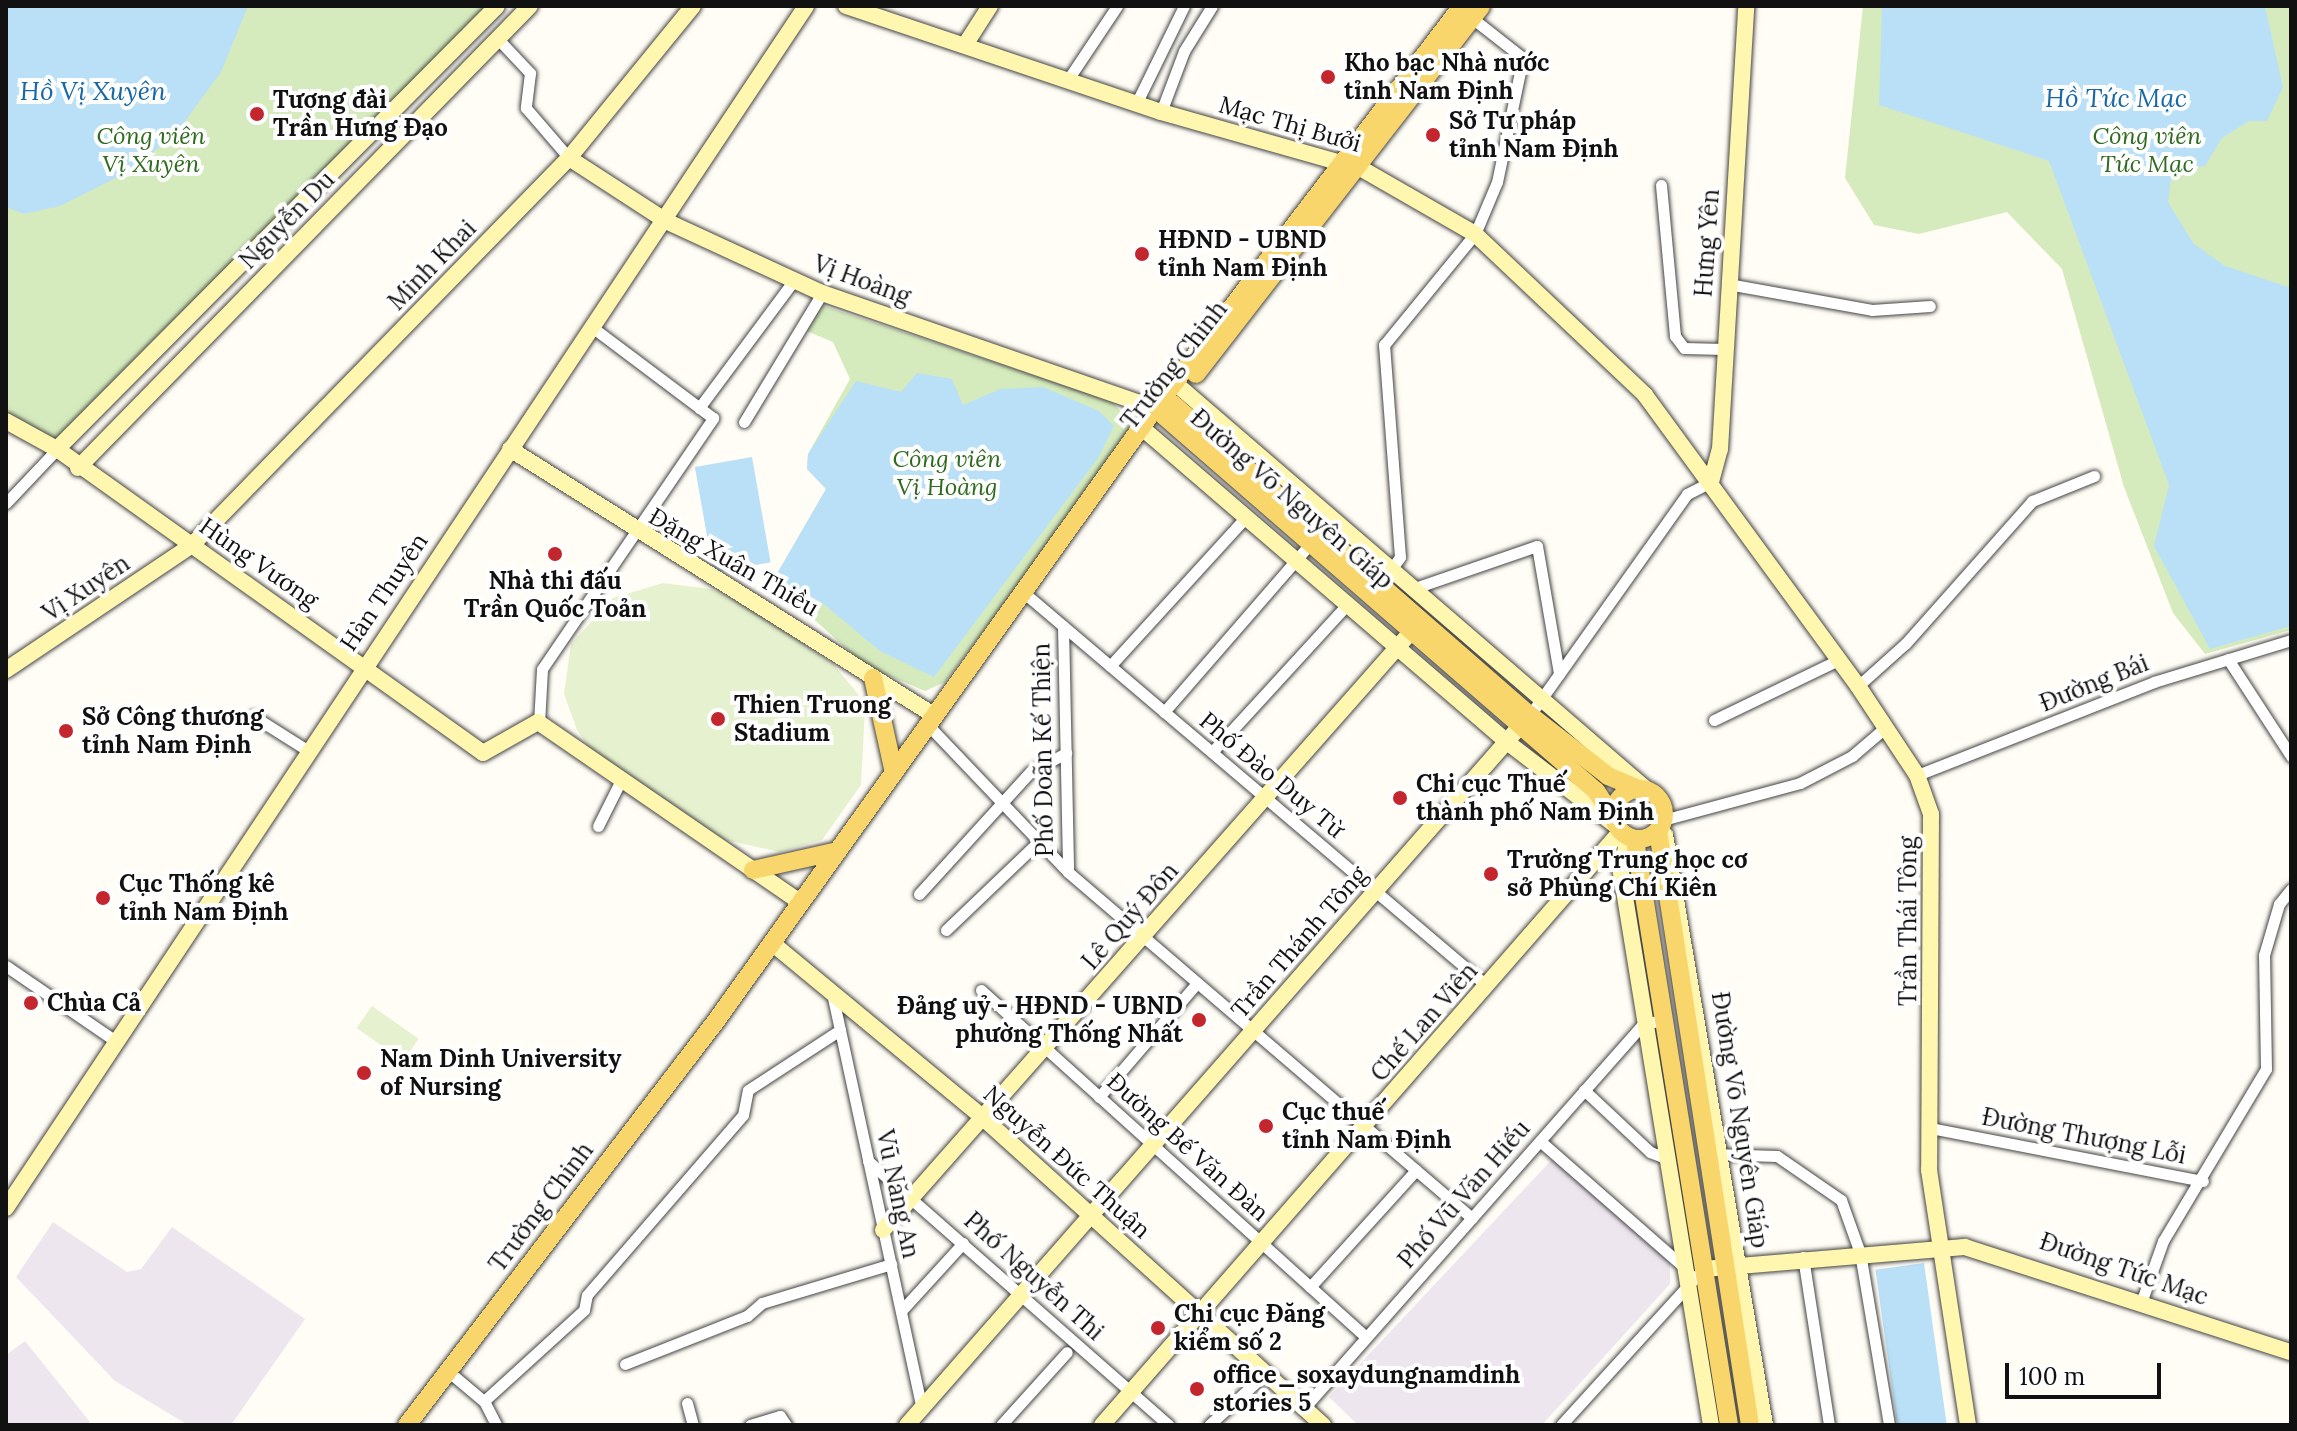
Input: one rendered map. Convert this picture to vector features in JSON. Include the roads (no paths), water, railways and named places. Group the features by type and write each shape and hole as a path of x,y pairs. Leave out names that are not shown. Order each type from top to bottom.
{"main road":[{"name":"Trường Chinh","path":"419,1425 1341,164 1466,9"},
{"name":"Trường Chinh","path":"964,678 1029,597 1163,409 1362,169 1466,9"},
{"name":"Đường Võ Nguyên Giáp","path":"1163,409 1309,545 1518,729 1596,791 1622,830 1663,1020 1729,1425"},
{"name":"Đường Võ Nguyên Giáp","path":"1163,409 1384,578 1518,729 1608,776 1644,790 1660,801 1661,825 1731,1264 1750,1425"},
{"path":"873,678 894,773"},
{"path":"1644,790 1617,800 1622,830 1661,825"},
{"path":"753,870 838,851"},
{"name":"Trường Chinh","path":"407,1425 716,1021"}],"street":[{"name":"Nguyễn Du","path":"57,449 497,6"},
{"name":"Nguyễn Du","path":"78,468 530,6"},
{"name":"Minh Khai","path":"192,545 569,158 693,6"},
{"name":"Hàn Thuyên","path":"6,1208 362,667 666,221 806,6"},
{"name":"Mạc Thị Bưởi","path":"846,6 1161,112 1362,169 1475,234 1645,395 1711,482"},
{"path":"965,45 990,6"},
{"path":"1067,81 1117,6"},
{"path":"1136,104 1184,6"},
{"path":"1161,112 1184,51 1212,6"},
{"name":"Hưng Yên","path":"1711,482 1724,349 1746,6"},
{"path":"1384,578 1400,557 1384,345 1475,234 1497,182 1523,58 1466,9"},
{"path":"498,39 530,73 526,108 569,158"},
{"name":"Vị Hoàng","path":"569,158 666,221 822,293 1163,409"},
{"path":"1661,185 1675,336 1684,348 1724,349"},
{"path":"699,408 794,280"},
{"path":"1728,284 1872,310 1930,306"},
{"path":"744,422 822,293"},
{"path":"593,328 713,418 542,669 539,723 800,902"},
{"name":"Đường Võ Nguyên Giáp","path":"1163,409 1246,517 1397,648 1518,729"},
{"name":"Hùng Vương","path":"6,421 57,449 78,468 192,545 483,753 539,723"},
{"path":"6,503 57,449"},
{"name":"Đặng Xuân Thiều","path":"510,449 635,533 759,601 932,721"},
{"path":"1858,686 1906,643 2032,501 2094,476"},
{"name":"Trần Thái Tông","path":"1711,482 1858,686 1917,775 1936,850 1930,1128 1939,1246 1968,1425"},
{"name":"Trần Thánh Tông","path":"907,1425 1518,729 1687,494 1711,482"},
{"path":"1110,666 1246,517"},
{"name":"Vị Xuyên","path":"6,670 192,545"},
{"path":"1164,712 1309,545"},
{"path":"1412,589 1537,546 1559,674"},
{"name":"Đường Võ Nguyên Giáp","path":"1384,578 1412,589 1644,790"},
{"name":"Phố Đào Duy Từ","path":"1029,597 1487,986"},
{"path":"1212,752 1346,606"},
{"name":"Phố Doãn Kế Thiện","path":"1063,626 1068,872"},
{"name":"Lê Quý Đôn","path":"883,1230 1411,632"},
{"name":"Đường Bái","path":"1917,775 2228,659 2291,640"},
{"path":"2228,659 2287,739 2291,756"},
{"path":"1714,720 1838,660"},
{"path":"253,716 307,750"},
{"path":"932,721 1037,843 1068,872 1472,1218"},
{"path":"1661,825 1800,783 1852,756 1886,727"},
{"path":"919,894 1002,801 1038,766 1066,753"},
{"path":"598,826 621,780"},
{"path":"1622,830 1621,872 1643,1024 1711,1425"},
{"name":"Chế Lan Viên","path":"1102,1425 1366,1127 1622,830"},
{"path":"946,930 1037,843"},
{"name":"Đường Thượng Lỗi","path":"1930,1128 2203,1181 2266,1069 2264,955 2279,904 2291,889"},
{"name":"Nguyễn Đức Thuận","path":"772,943 831,988 982,1117 1199,1312 1264,1375 1323,1425"},
{"path":"6,966 114,1040"},
{"path":"1099,1097 1197,983"},
{"name":"Vũ Năng An","path":"831,988 922,1409"},
{"name":"Đường Bế Văn Đàn","path":"981,990 1366,1337"},
{"path":"1643,1024 1663,1020"},
{"name":"Phố Vũ Văn Hiếu","path":"1304,1408 1643,1024"},
{"path":"484,1401 584,1310 587,1295 743,1115 748,1090 840,1030"},
{"path":"1584,1090 1650,1152 1666,1158"},
{"path":"1540,1141 1684,1267"},
{"path":"1713,1154 1777,1156 1825,1185 1841,1200 1860,1253 1889,1425"},
{"name":"Phố Nguyễn Thi","path":"868,1161 913,1197 1169,1425"},
{"path":"1310,1287 1416,1170"},
{"path":"2142,1300 2163,1241 2203,1181"},
{"path":"901,1311 963,1243"},
{"name":"Đường Tức Mạc","path":"1703,1269 1939,1246 2004,1254 2291,1352"},
{"path":"1803,1257 1829,1425"},
{"path":"625,1364 747,1316 762,1303 891,1264"},
{"name":"Đường Võ Nguyên Giáp","path":"1731,1264 1765,1425"},
{"path":"1561,1425 1703,1269"},
{"path":"1001,1425 1067,1352"},
{"path":"1209,1425 1264,1375"},
{"path":"455,1377 484,1401 496,1425"},
{"path":"687,1403 693,1425"},
{"path":"750,1425 780,1416 786,1425"}],"water":[{"name":"Hồ Vị Xuyên","path":"6,6 248,6 221,72 175,135 124,174 60,206 24,214 6,207"},
{"name":"Hồ Tức Mạc","path":"1882,6 2265,6 2283,87 2267,121 2249,121 2222,138 2205,166 2172,171 2168,202 2193,243 2225,266 2291,288 2291,626 2210,649 2154,546 2169,485 2049,161 1879,105"},
{"name":"Công viên Vị Hoàng","path":"917,373 952,379 963,405 1000,389 1043,387 1099,411 1114,426 1098,458 934,677 880,651 820,601 793,594 778,572 826,489 807,469 808,454 856,381 901,392"},
{"path":"752,457 771,562 713,572 695,467"},
{"path":"1924,1263 1947,1425 1897,1425 1875,1270"}],"place":[{"name":"Kho bạc Nhà nước tỉnh Nam Định","path":"1328,77"},
{"name":"Tượng đài Trần Hưng Đạo","path":"257,114"},
{"name":"Sở Tư pháp tỉnh Nam Định","path":"1433,135"},
{"name":"HĐND - UBND tỉnh Nam Định","path":"1142,254"},
{"name":"Nhà thi đấu Trần Quốc Toản","path":"555,554"},
{"name":"Thien Truong Stadium","path":"718,719"},
{"name":"Sở Công thương tỉnh Nam Định","path":"66,731"},
{"name":"Chi cục Thuế thành phố Nam Định","path":"1400,798"},
{"name":"Trường Trung học cơ sở Phùng Chí Kiên","path":"1491,874"},
{"name":"Cục Thống kê tỉnh Nam Định","path":"103,898"},
{"name":"Chùa Cả","path":"31,1003"},
{"name":"Đảng uỷ - HĐND - UBND phường Thống Nhất","path":"1199,1020"},
{"name":"Nam Dinh University of Nursing","path":"364,1073"},
{"name":"Cục thuế tỉnh Nam Định","path":"1266,1126"},
{"name":"Chi cục Đăng kiểm số 2","path":"1158,1328"},
{"name":"office_soxaydungnamdinh stories 5","path":"1197,1389"}],"park label":[{"name":"Công viên Vị Xuyên","path":"151,150"},
{"name":"Công viên Tức Mạc","path":"2147,150"}]}
